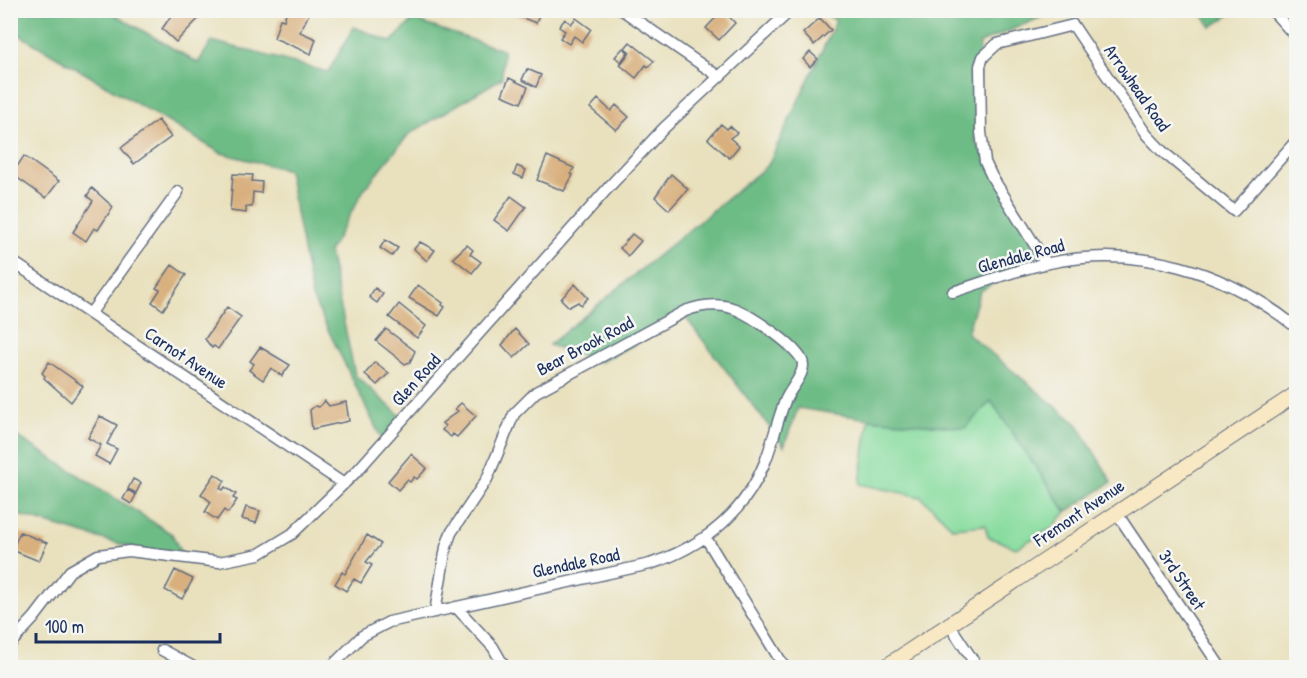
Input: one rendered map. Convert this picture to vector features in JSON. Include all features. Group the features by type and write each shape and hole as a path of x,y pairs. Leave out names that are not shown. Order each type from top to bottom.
{"street":[{"path":"622,10 718,76"},
{"name":"Glen Road","path":"10,644 34,618 59,582 84,561 113,551 151,553 212,562 238,560 259,554 292,534 344,484 608,188 718,76 791,10"},
{"path":"1272,10 1296,37"},
{"name":"Arrowhead Road","path":"1046,263 985,162 981,132 980,66 983,57 997,44 1074,25 1146,134 1162,151 1234,211 1296,141"},
{"path":"90,314 178,192"},
{"name":"Glendale Road","path":"953,292 1046,263 1097,257 1127,257 1184,267 1247,293 1296,327"},
{"name":"Carnot Avenue","path":"10,260 344,484"},
{"name":"Bear Brook Road","path":"435,612 446,547 451,533 487,479 514,414 536,392 686,311 706,306 721,306 747,315 802,357 802,371 785,400 777,425"},
{"name":"Fremont Avenue","path":"884,668 1296,394"},
{"name":"Glendale Road","path":"330,668 346,649 381,626 672,557 706,538 738,508 765,464 777,425"},
{"name":"3rd Street","path":"1116,512 1221,668"},
{"path":"706,538 785,668"},
{"path":"456,607 493,647 505,668"},
{"path":"949,624 978,668"},
{"path":"162,650 195,668"}],"green space":[{"path":"11,11 109,11 198,63 212,41 328,72 354,27 391,42 413,20 503,50 502,78 409,134 365,188 329,252 355,375 404,419 383,442 312,297 288,170 221,153 11,30"},
{"path":"821,11 1056,11 980,43 975,141 1045,254 980,291 967,333 1078,425 1112,482 1066,512 991,401 965,428 869,419 798,408 784,446 686,318 600,362 549,345 768,165 836,21"},
{"path":"1200,11 1236,11 1211,27"},
{"path":"991,400 1066,512 1052,528 1016,548 988,537 985,525 953,528 921,497 860,484 869,419 981,410"},
{"path":"10,432 172,534 184,559 151,553 15,514 11,510"}],"building":[{"path":"175,10 199,10 203,14 176,42 162,29"},
{"path":"287,10 310,12 300,32 316,39 311,54 274,38 280,19 284,20"},
{"path":"511,10 541,10 536,23 510,13"},
{"path":"723,10 735,23 719,40 706,28"},
{"path":"576,18 591,29 582,42 574,36 569,44 560,38 565,31 559,27 565,19 571,24"},
{"path":"820,18 831,30 814,45 803,33"},
{"path":"630,42 654,61 648,67 646,65 636,78 620,65 630,52 625,48"},
{"path":"623,48 628,52 621,62 615,57"},
{"path":"810,52 818,59 810,67 803,59"},
{"path":"527,69 541,75 536,87 522,80"},
{"path":"509,78 528,87 521,103 502,95"},
{"path":"598,99 611,111 616,105 629,117 616,130 590,108"},
{"path":"158,120 171,137 134,164 121,148"},
{"path":"721,124 727,129 730,126 737,133 730,138 739,146 729,158 708,139"},
{"path":"24,156 59,181 46,198 12,174"},
{"path":"547,156 574,168 571,174 573,175 564,191 537,180"},
{"path":"517,166 526,170 523,178 514,174"},
{"path":"233,174 253,175 252,181 262,182 261,193 253,192 252,207 246,207 246,213 230,211"},
{"path":"671,174 688,189 669,210 655,197"},
{"path":"92,188 113,207 98,230 94,228 86,241 73,232 93,201 87,196"},
{"path":"511,196 526,207 509,231 494,220"},
{"path":"632,234 641,241 628,256 620,248"},
{"path":"385,240 398,248 392,256 380,248"},
{"path":"420,242 435,250 427,261 414,249"},
{"path":"467,245 473,250 470,254 481,262 472,273 453,258"},
{"path":"172,265 186,275 163,310 152,302 160,290 156,288"},
{"path":"575,284 588,298 581,305 578,302 569,307 561,299"},
{"path":"418,285 443,303 445,307 439,316 409,298"},
{"path":"375,288 383,294 377,303 369,297"},
{"path":"399,304 426,326 417,338 389,317"},
{"path":"227,307 241,317 218,349 214,346 212,348 205,339"},
{"path":"386,329 415,351 410,362 405,364 376,341"},
{"path":"515,329 529,344 514,358 502,345"},
{"path":"260,347 290,365 282,376 271,368 263,380 249,370 254,364 250,361"},
{"path":"49,362 83,386 71,402 44,378 42,373"},
{"path":"375,362 389,373 377,385 365,374"},
{"path":"325,401 329,406 346,402 349,421 312,429 310,410 315,406 319,407"},
{"path":"461,403 476,416 457,437 453,434 451,437 442,430 445,426 442,423 458,411 455,409"},
{"path":"100,416 117,425 107,444 117,449 109,464 95,456 101,445 88,438"},
{"path":"411,454 427,468 417,479 414,477 410,482 407,480 398,490 388,481"},
{"path":"215,474 225,481 220,488 223,490 225,487 236,494 233,498 237,500 228,513 224,510 217,520 205,512 211,502 201,494"},
{"path":"133,479 141,483 136,493 128,489"},
{"path":"128,490 136,495 131,504 123,499"},
{"path":"246,507 260,511 256,523 242,519"},
{"path":"20,532 47,543 39,561 12,550"},
{"path":"367,535 381,544 366,562 372,565 361,583 354,579 346,591 335,584 342,572 345,574"},
{"path":"175,570 193,579 182,599 165,590"}]}
